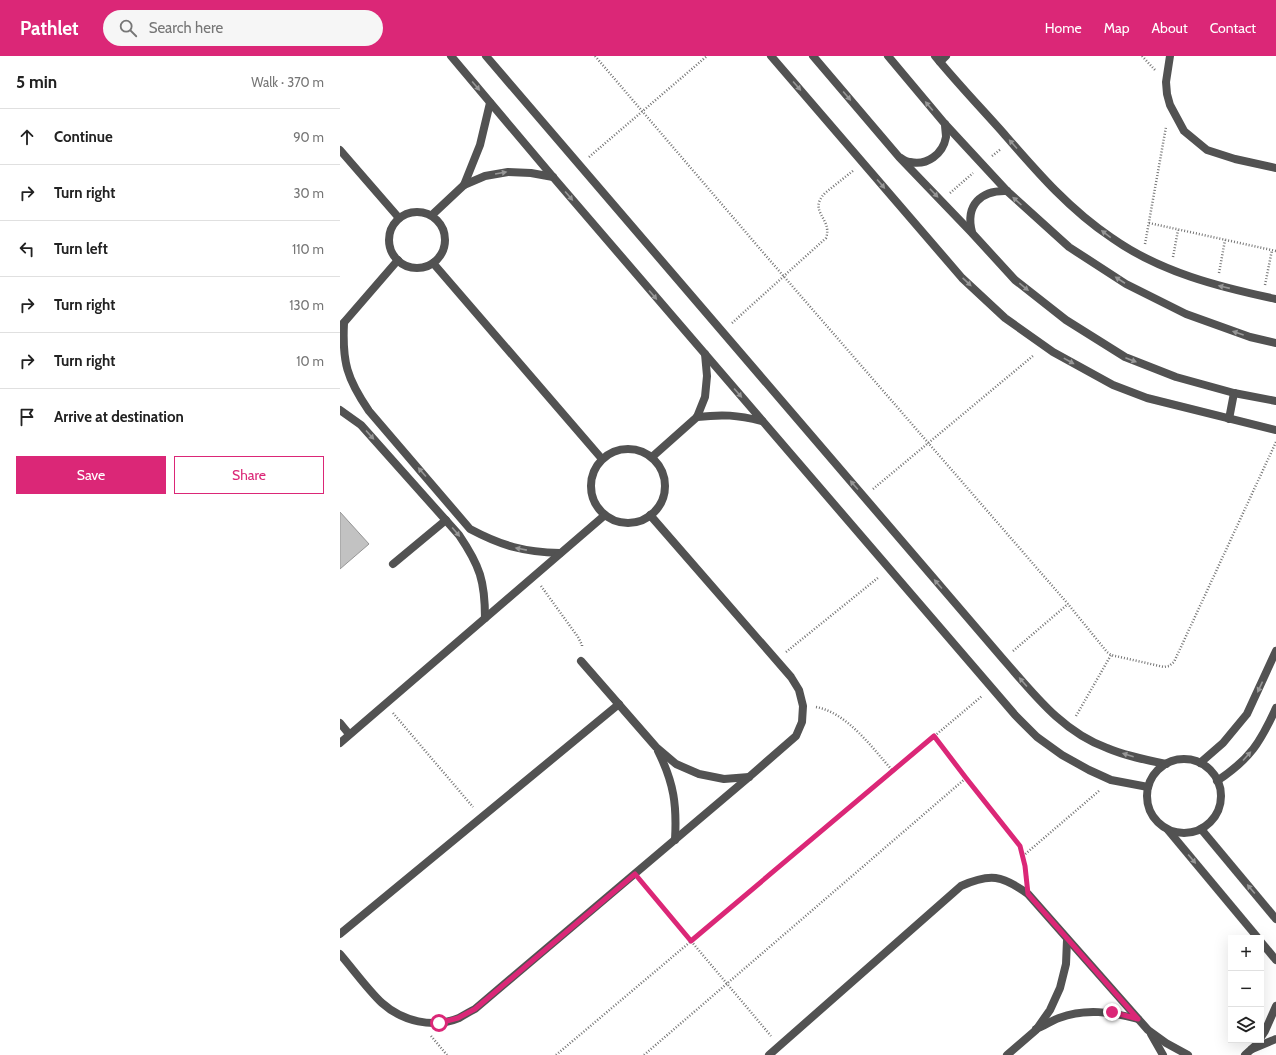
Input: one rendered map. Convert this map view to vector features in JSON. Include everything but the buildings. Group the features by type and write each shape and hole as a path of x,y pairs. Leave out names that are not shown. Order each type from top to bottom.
{"street":[{"path":"451,56 553,178 1015,715 1037,737 1062,755 1111,780 1148,788"},
{"path":"486,56 1003,659 1053,715 1078,733 1105,748 1135,758 1166,764"},
{"path":"771,56 962,278 1005,318 1053,352 1113,385 1147,398 1276,430"},
{"path":"812,56 899,157 1015,280 1066,320 1125,358 1176,377 1234,393 1276,402"},
{"path":"888,56 945,124 982,165 1007,191 1069,247 1126,284 1186,314 1250,337 1276,343"},
{"path":"946,56 937,59 1046,181 1077,212 1112,239 1170,269 1217,285 1276,298"},
{"path":"1170,56 1166,82 1170,105 1184,131 1207,150 1235,159 1276,168"},
{"path":"464,185 480,145 490,103"},
{"path":"899,157 910,162 923,162 934,158 942,148 946,136 945,124"},
{"path":"340,150 399,218"},
{"path":"432,215 464,185 485,176 508,172 531,172 553,178"},
{"path":"972,233 969,222 971,211 977,201 985,194 996,191 1007,191"},
{"path":"419,211 432,215 443,227 446,235 444,251 439,258 433,263 419,268 411,267 398,260 392,253 389,244 393,225 399,218 412,212 419,211"},
{"path":"398,260 342,325 343,347 347,370 355,392 369,411 470,529 491,540 513,548 537,552 560,553"},
{"path":"433,263 602,459"},
{"path":"652,457 697,417 705,397 707,376 705,354"},
{"path":"1229,419 1234,393"},
{"path":"340,410 361,425 459,535 472,554 480,574 485,596 485,618"},
{"path":"697,417 718,414 741,416 762,421"},
{"path":"627,449 636,449 652,457 661,468 665,480 664,494 659,506 650,516 636,522 619,522 605,515 594,500 591,483 597,466 602,459 618,450 627,449"},
{"path":"340,742 605,515"},
{"path":"340,954 382,1003 399,1015 419,1022 439,1023 458,1018 475,1009 796,736 802,722 803,706 799,690 791,677 650,516"},
{"path":"393,564 446,520"},
{"path":"1200,763 1224,743 1247,714 1276,651"},
{"path":"581,661 656,747 676,764 699,774 724,779 749,777"},
{"path":"340,934 619,704"},
{"path":"1218,781 1232,771 1248,756 1263,736 1276,708"},
{"path":"340,723 350,734"},
{"path":"656,747 667,769 674,792 676,816 675,840"},
{"path":"1167,830 1178,833 1190,833 1201,829 1212,820 1219,808 1221,794 1218,781 1207,768 1200,763 1188,760 1177,760 1166,764 1158,770 1152,778 1148,788 1147,800 1150,812 1255,935"},
{"path":"1201,829 1276,919"},
{"path":"769,1055 961,886 977,879 996,877 1013,883 1028,894 1148,1030 1166,1043 1188,1055"},
{"path":"1036,1030 1050,1010 1060,988 1066,964 1068,940"},
{"path":"1264,946 1276,960"},
{"path":"1264,1032 1276,1006"},
{"path":"1007,1055 1036,1030 1060,1018 1086,1012 1112,1012 1138,1019"},
{"path":"1148,1030 1162,1055"},
{"path":"1252,1049 1276,1039"},
{"path":"1245,1055 1257,1043"}],"path":[{"path":"595,56 1111,655 1164,667 1169,666 1174,662 1276,442"},
{"path":"579,165 707,56"},
{"path":"1143,256 1170,105"},
{"path":"941,201 1010,141"},
{"path":"723,332 826,238 828,228 818,208 821,198 862,163"},
{"path":"1149,223 1276,251"},
{"path":"1170,269 1178,230"},
{"path":"1217,285 1226,240"},
{"path":"1263,296 1272,250"},
{"path":"864,497 1045,346"},
{"path":"776,660 889,568"},
{"path":"533,576 580,641 582,645 581,661"},
{"path":"1003,659 1068,604"},
{"path":"1069,727 1111,655"},
{"path":"556,1055 991,688"},
{"path":"385,704 481,818"},
{"path":"803,706 818,708 843,718 893,771"},
{"path":"934,736 1020,846 1023,856 1028,894"},
{"path":"644,1055 966,778"},
{"path":"1023,856 1111,780"},
{"path":"635,874 779,1046"},
{"path":"419,1022 447,1055"}],"route":[{"path":"439,1023 458,1018 475,1009 635,874 691,941 934,736 1020,846 1025,866 1028,894 1138,1019 1112,1012"}]}
